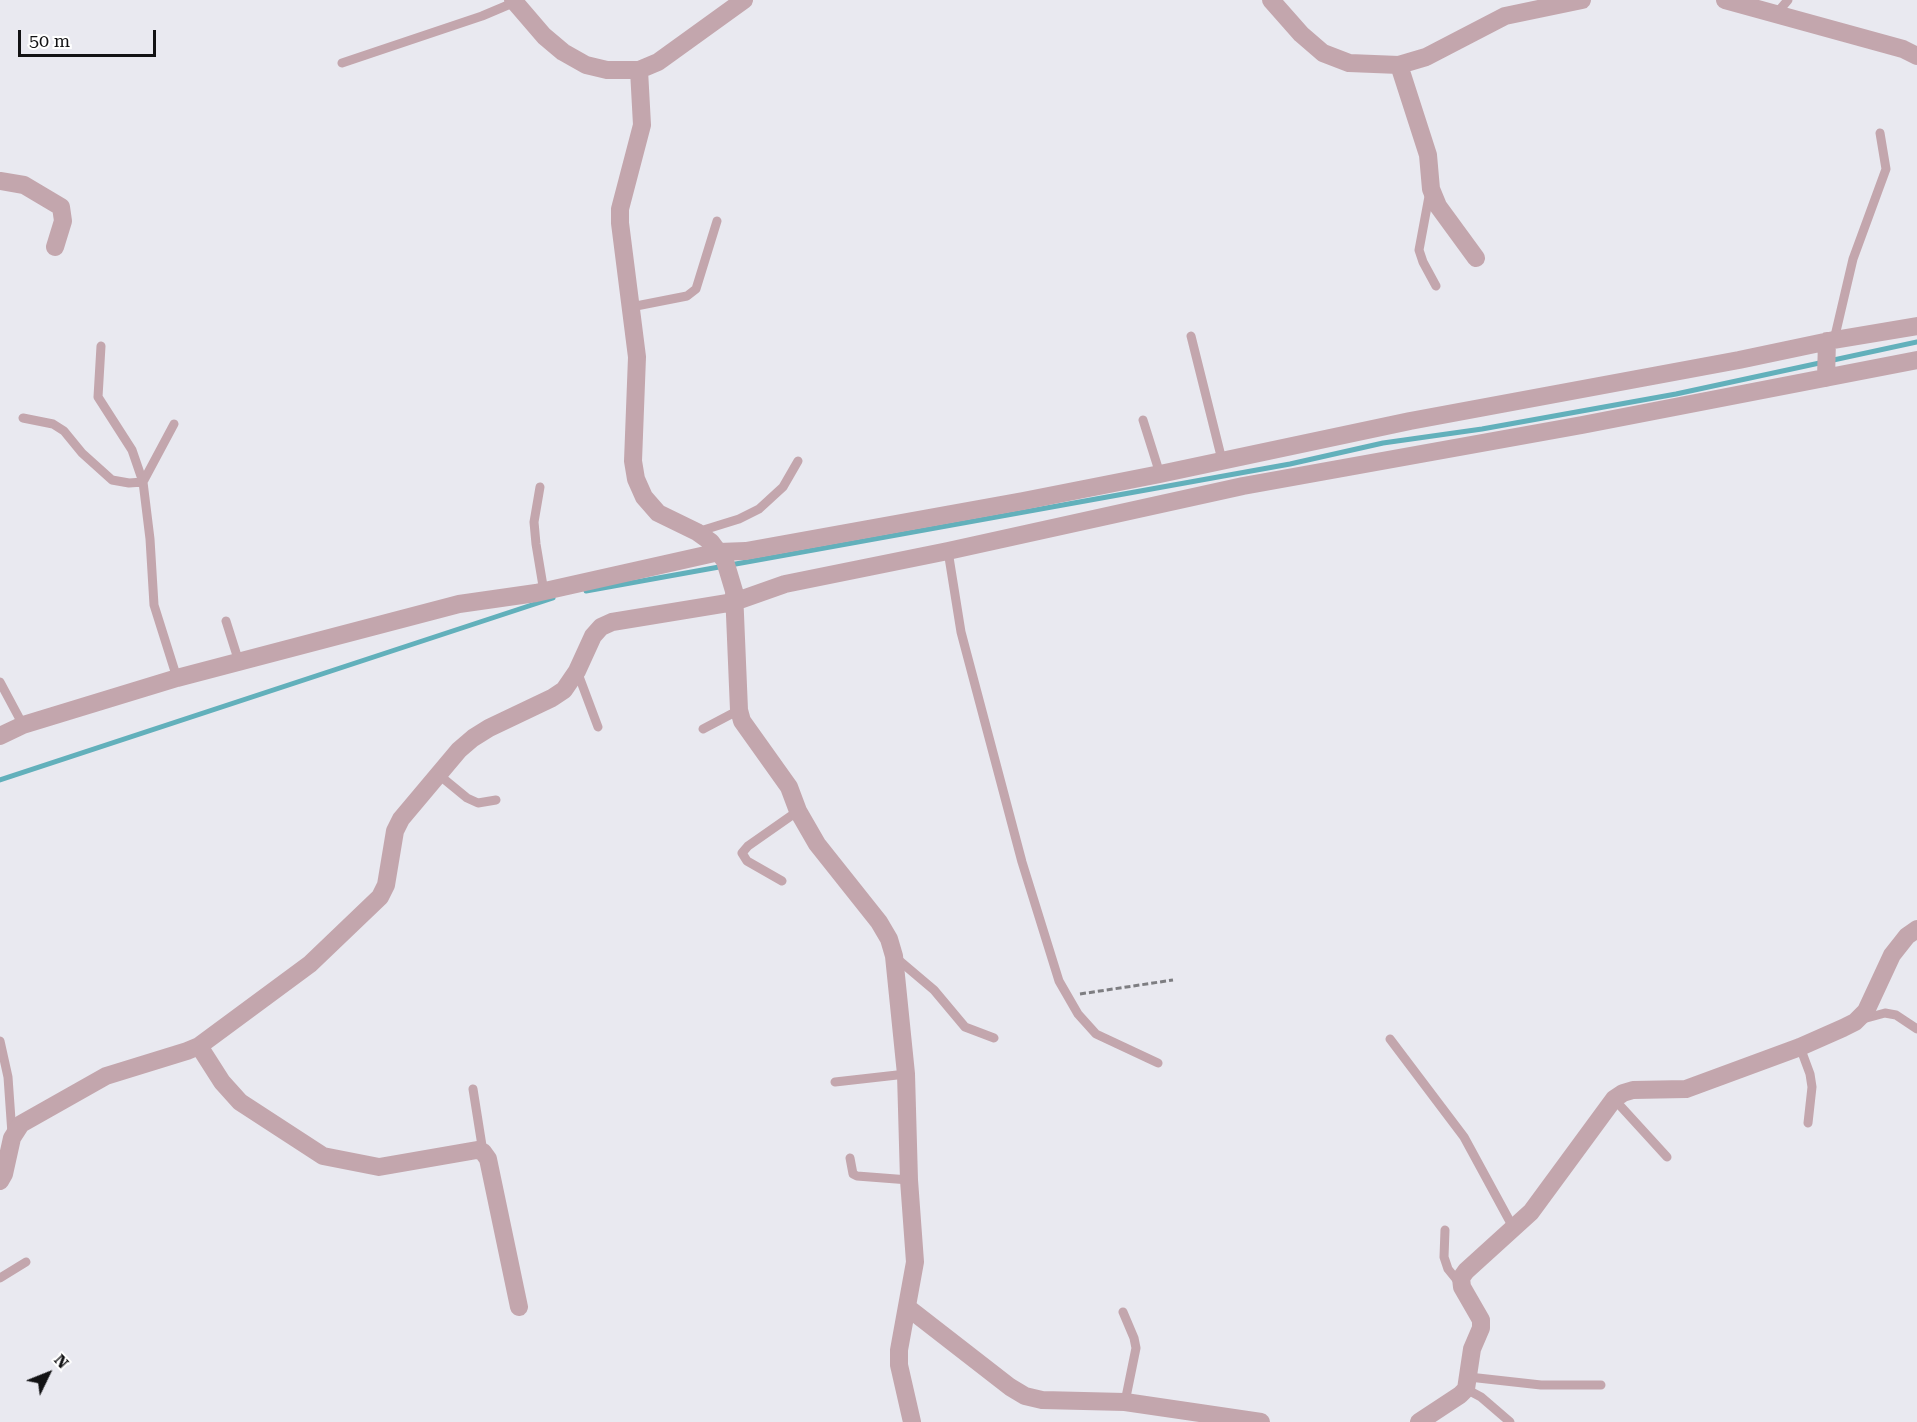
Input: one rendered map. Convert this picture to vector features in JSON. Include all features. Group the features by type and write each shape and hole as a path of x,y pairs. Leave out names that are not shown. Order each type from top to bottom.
{"street":[{"path":"514,1 544,36 563,52 586,65 607,70 639,70 658,62 744,0"},
{"path":"1270,0 1301,34 1323,53 1349,63 1400,65 1426,57 1505,16 1540,4 1582,0"},
{"path":"1725,0 1781,5 1916,52"},
{"path":"1400,65 1428,155 1431,189 1438,206 1476,258"},
{"path":"639,70 642,124 620,209 638,373 633,460 636,479 644,497 658,513 697,532 711,542 722,556 734,596 739,710 742,721 789,787 798,811 818,844 879,922 889,939 894,956 906,1074 909,1180 915,1262 898,1350 899,1365 912,1422"},
{"path":"0,181 24,184 61,207 63,221 55,247"},
{"path":"0,736 23,725 177,678 459,604 533,594 746,550 1160,474 1410,421 1917,326"},
{"path":"1826,378 1830,341"},
{"path":"0,1181 4,1174 12,1138 21,1124 94,1082 199,1046 294,977 380,897 386,885 395,831 401,819 459,750 473,738 564,690 577,671 593,636 601,627 612,622 1243,486 1558,430 1917,360"},
{"path":"1419,1422 1460,1395 1467,1383 1472,1349 1481,1328 1481,1320 1462,1287 1461,1278 1531,1212 1614,1099 1634,1090 1686,1089 1800,1047 1855,1022 1866,1011 1892,955 1907,936 1917,928"},
{"path":"199,1046 222,1082 240,1101 323,1156 379,1167 477,1150 483,1152 488,1159 519,1307"},
{"path":"906,1307 1025,1396 1042,1400 1125,1402 1261,1422"}],"lane":[{"path":"342,63 482,16 514,1"},
{"path":"1830,341 1853,259 1886,169 1880,133"},
{"path":"1431,189 1424,215 1419,250 1436,286"},
{"path":"631,307 687,296 696,289 717,221"},
{"path":"1191,336 1222,460"},
{"path":"101,346 98,397 132,450 143,482 150,538 154,605 177,678"},
{"path":"23,418 53,423 112,480 129,483 143,482"},
{"path":"1143,420 1160,474"},
{"path":"143,482 174,424"},
{"path":"697,532 739,519 759,509 783,487 798,461"},
{"path":"533,594 536,544 534,522 540,487"},
{"path":"948,551 961,632 1019,851 1059,981 1078,1014 1096,1034 1158,1063"},
{"path":"226,621 239,662"},
{"path":"577,671 598,727"},
{"path":"0,682 23,725"},
{"path":"703,729 739,710"},
{"path":"439,775 467,798 478,803 496,800"},
{"path":"782,880 747,861 742,853 748,846 798,811"},
{"path":"894,956 934,990 965,1027 994,1038"},
{"path":"1855,1022 1885,1013 1896,1015 1917,1029"},
{"path":"1389,1038 1464,1137 1514,1229"},
{"path":"0,1041 8,1077 12,1138"},
{"path":"1800,1047 1810,1074 1812,1087 1808,1123"},
{"path":"835,1082 906,1074"},
{"path":"473,1089 483,1152"},
{"path":"1614,1099 1668,1157"},
{"path":"850,1158 853,1174 857,1176 909,1180"},
{"path":"1445,1230 1444,1257 1448,1269 1462,1287"},
{"path":"0,1278 26,1262"},
{"path":"1124,1312 1136,1348 1125,1402"},
{"path":"1467,1383 1601,1385"},
{"path":"1467,1383 1510,1422"}],"path":[{"path":"1066,996 1173,980"}],"waterway":[{"path":"586,591 1290,464 1383,443 1482,429 1676,394 1917,342"},
{"path":"0,780 553,598"}]}
